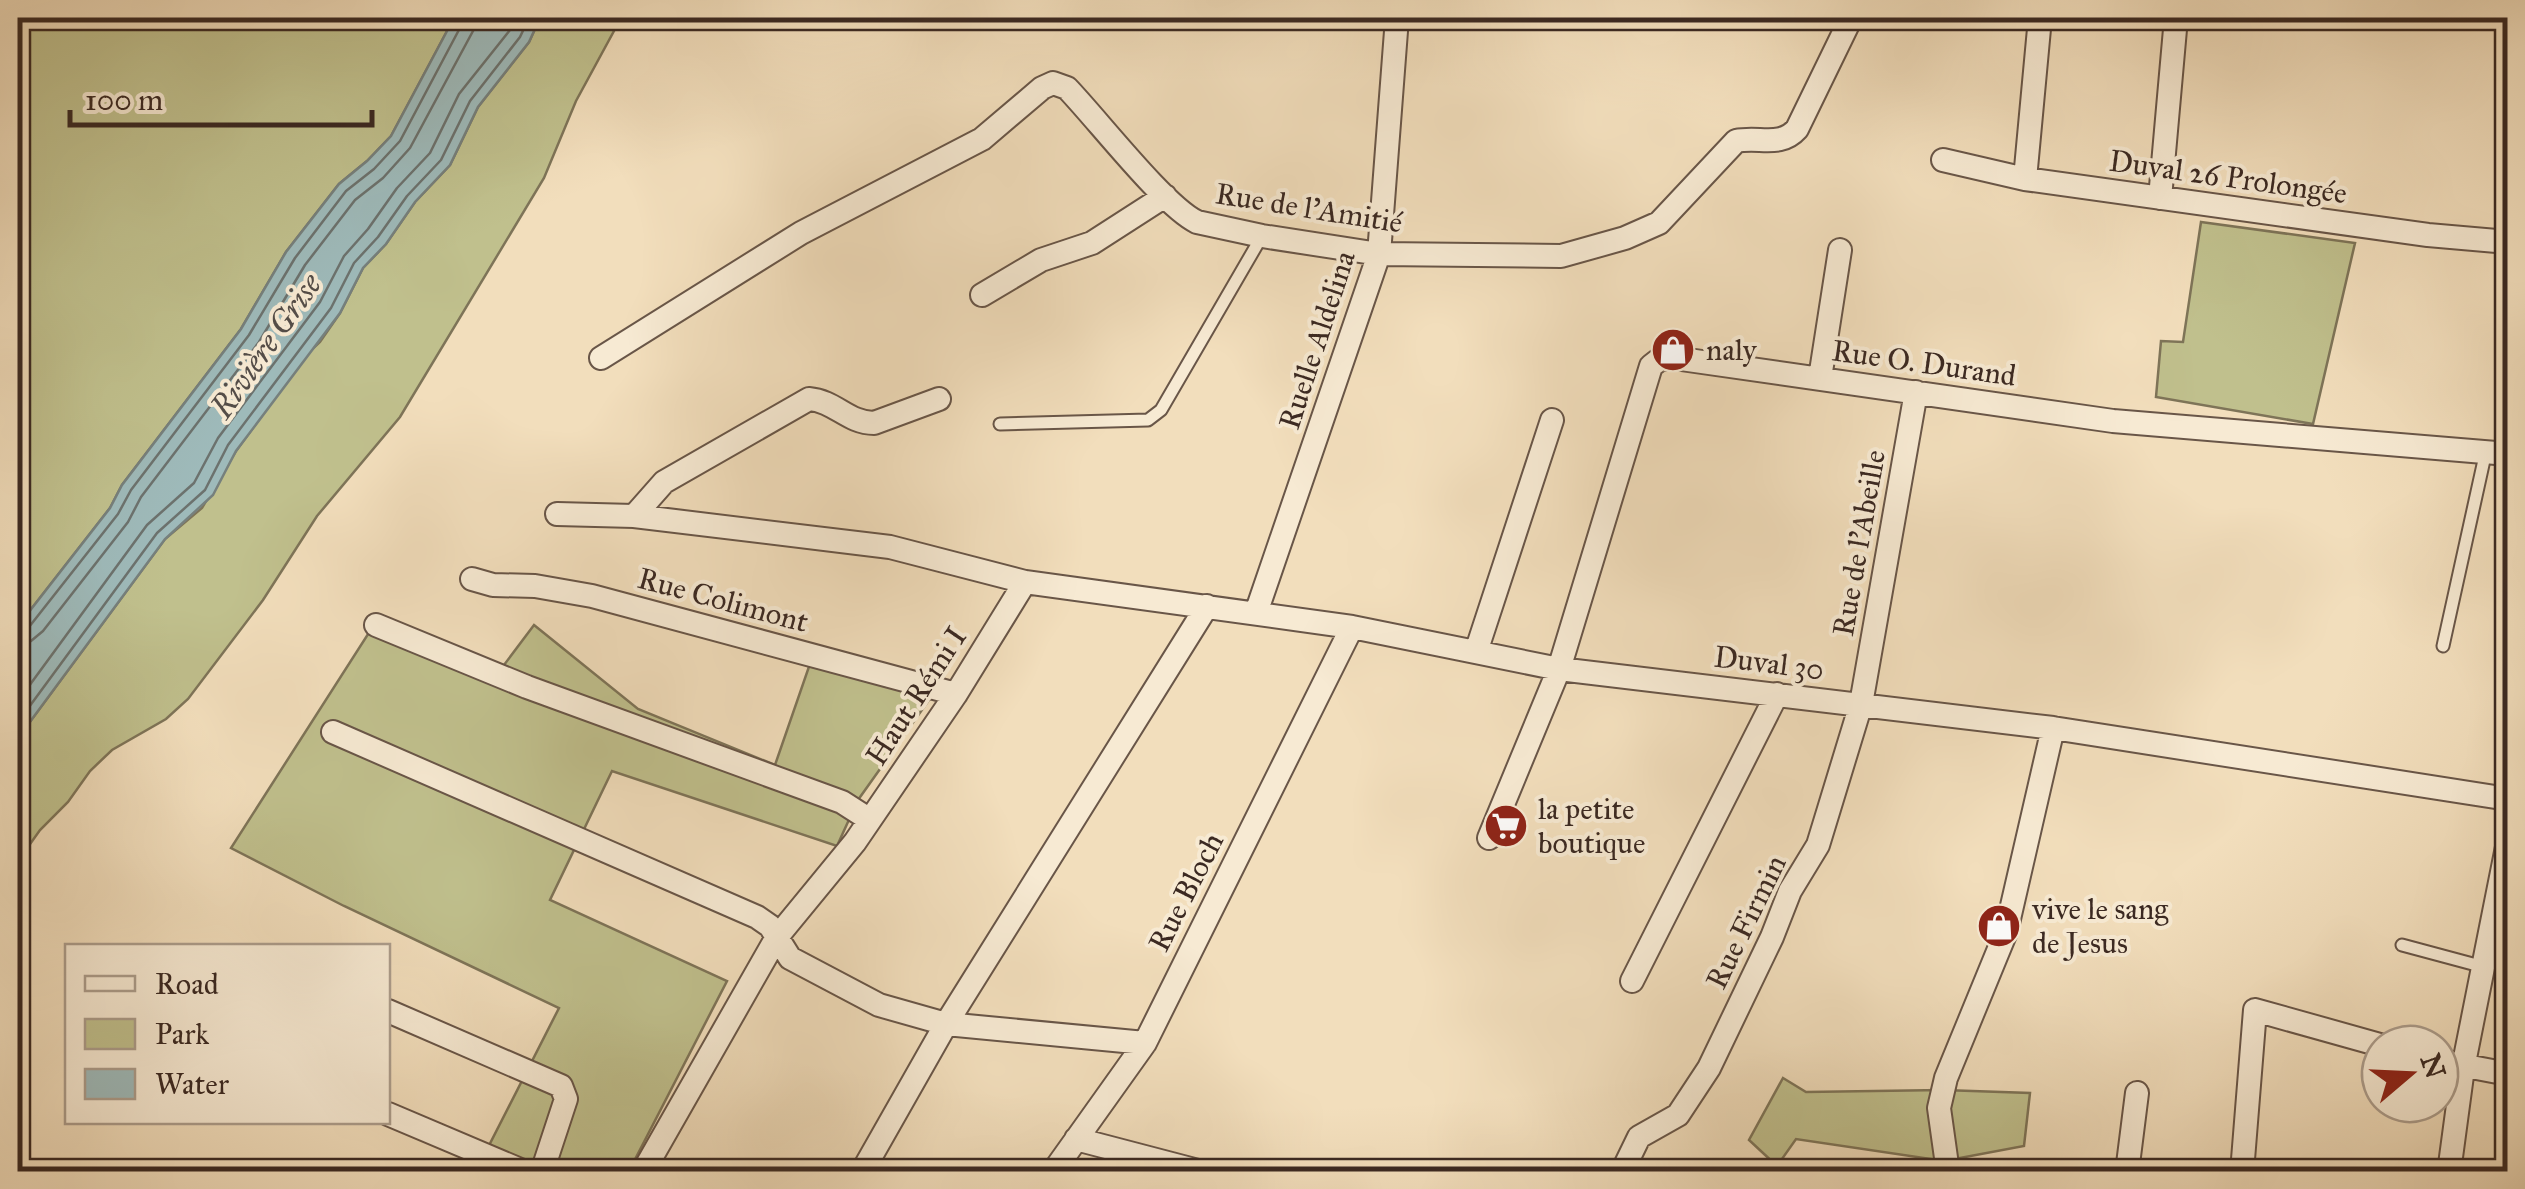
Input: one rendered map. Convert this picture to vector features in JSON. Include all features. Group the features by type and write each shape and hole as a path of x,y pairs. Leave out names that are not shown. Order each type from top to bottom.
{"street":[{"name":"Ruelle Aldelina","path":"1256,612 1379,254 1397,18"},
{"name":"Rue de l'Amitié","path":"601,358 801,233 982,138 1053,83 1068,88 1166,196 1198,222 1379,254 1562,256 1625,238 1659,223 1736,140 1782,142 1797,129 1851,18"},
{"path":"2026,178 2040,18"},
{"path":"2160,198 2176,18"},
{"name":"Duval 26 Prolongée","path":"1942,160 2026,178 2160,198 2428,235 2508,242"},
{"path":"982,296 1041,260 1092,243 1166,196"},
{"path":"1820,378 1840,250"},
{"name":"Rue O. Durand","path":"1559,669 1650,366 1660,360 1674,358 1820,378 2112,422 2496,453"},
{"name":"Rue de l'Abeille","path":"1861,704 1916,392"},
{"path":"634,516 664,482 809,399 832,404 852,420 863,423 939,399"},
{"path":"1476,652 1552,420"},
{"name":"Duval 30","path":"557,514 634,516 890,547 1026,582 1352,627 1559,669 2053,728 2508,799"},
{"name":"Rue Colimont","path":"472,579 592,596 956,694"},
{"name":"Haut Rémi I","path":"643,1172 777,936 855,842 956,694 1026,582"},
{"path":"862,1172 946,1024 1206,606"},
{"path":"376,625 528,686 842,802 870,820"},
{"name":"Rue Bloch","path":"1053,1172 1145,1042 1352,627"},
{"path":"1489,838 1559,669"},
{"path":"1632,981 1777,694"},
{"name":"Rue Firmin","path":"1622,1172 1639,1138 1678,1115 1709,1068 1790,891 1818,845 1861,704"},
{"path":"1948,1172 1939,1108 1946,1078 2006,932 2053,728"},
{"path":"333,732 758,916 790,958 879,1006 946,1024 1145,1042"},
{"path":"2460,1040 2484,967 2508,842"},
{"path":"2242,1172 2255,1010 2360,1039"},
{"path":"390,1012 565,1091 566,1099 542,1172"},
{"path":"2460,1065 2508,1074"},
{"path":"2127,1172 2137,1093"},
{"path":"390,1115 525,1172"},
{"path":"2449,1172 2450,1124"},
{"path":"1076,1140 1202,1172"}],"lane":[{"path":"1000,424 1148,420 1154,416 1262,236"},
{"path":"2444,646 2496,453"},
{"path":"2402,945 2484,967"}],"green space":[{"path":"18,18 454,18 391,136 339,184 286,252 241,329 18,626"},
{"path":"540,18 621,18 576,101 544,178 400,417 317,516 263,600 188,699 166,719 112,750 40,830 18,861 18,738 165,539 202,508 236,451 340,313 363,268 450,165 478,107 529,42"},
{"path":"2201,222 2355,243 2313,424 2156,397 2161,341 2183,342"},
{"path":"534,625 638,709 775,765 813,655 934,693 858,800 837,846 612,771 550,900 727,981 629,1171 476,1171 559,1008 231,848 370,631 495,677"},
{"path":"1783,1078 1806,1092 2030,1093 2024,1146 1944,1161 1796,1139 1777,1166 1749,1140"}],"water":[{"name":"Rivière Grise","path":"454,18 540,18 529,42 478,107 450,165 363,268 340,313 236,451 213,495 165,539 18,738 18,626 241,329 286,252 339,184 391,136"}],"place":[{"name":"naly","path":"1673,350"},
{"name":"la petite boutique","path":"1506,826"},
{"name":"vive le sang de Jesus","path":"1999,926"}]}
